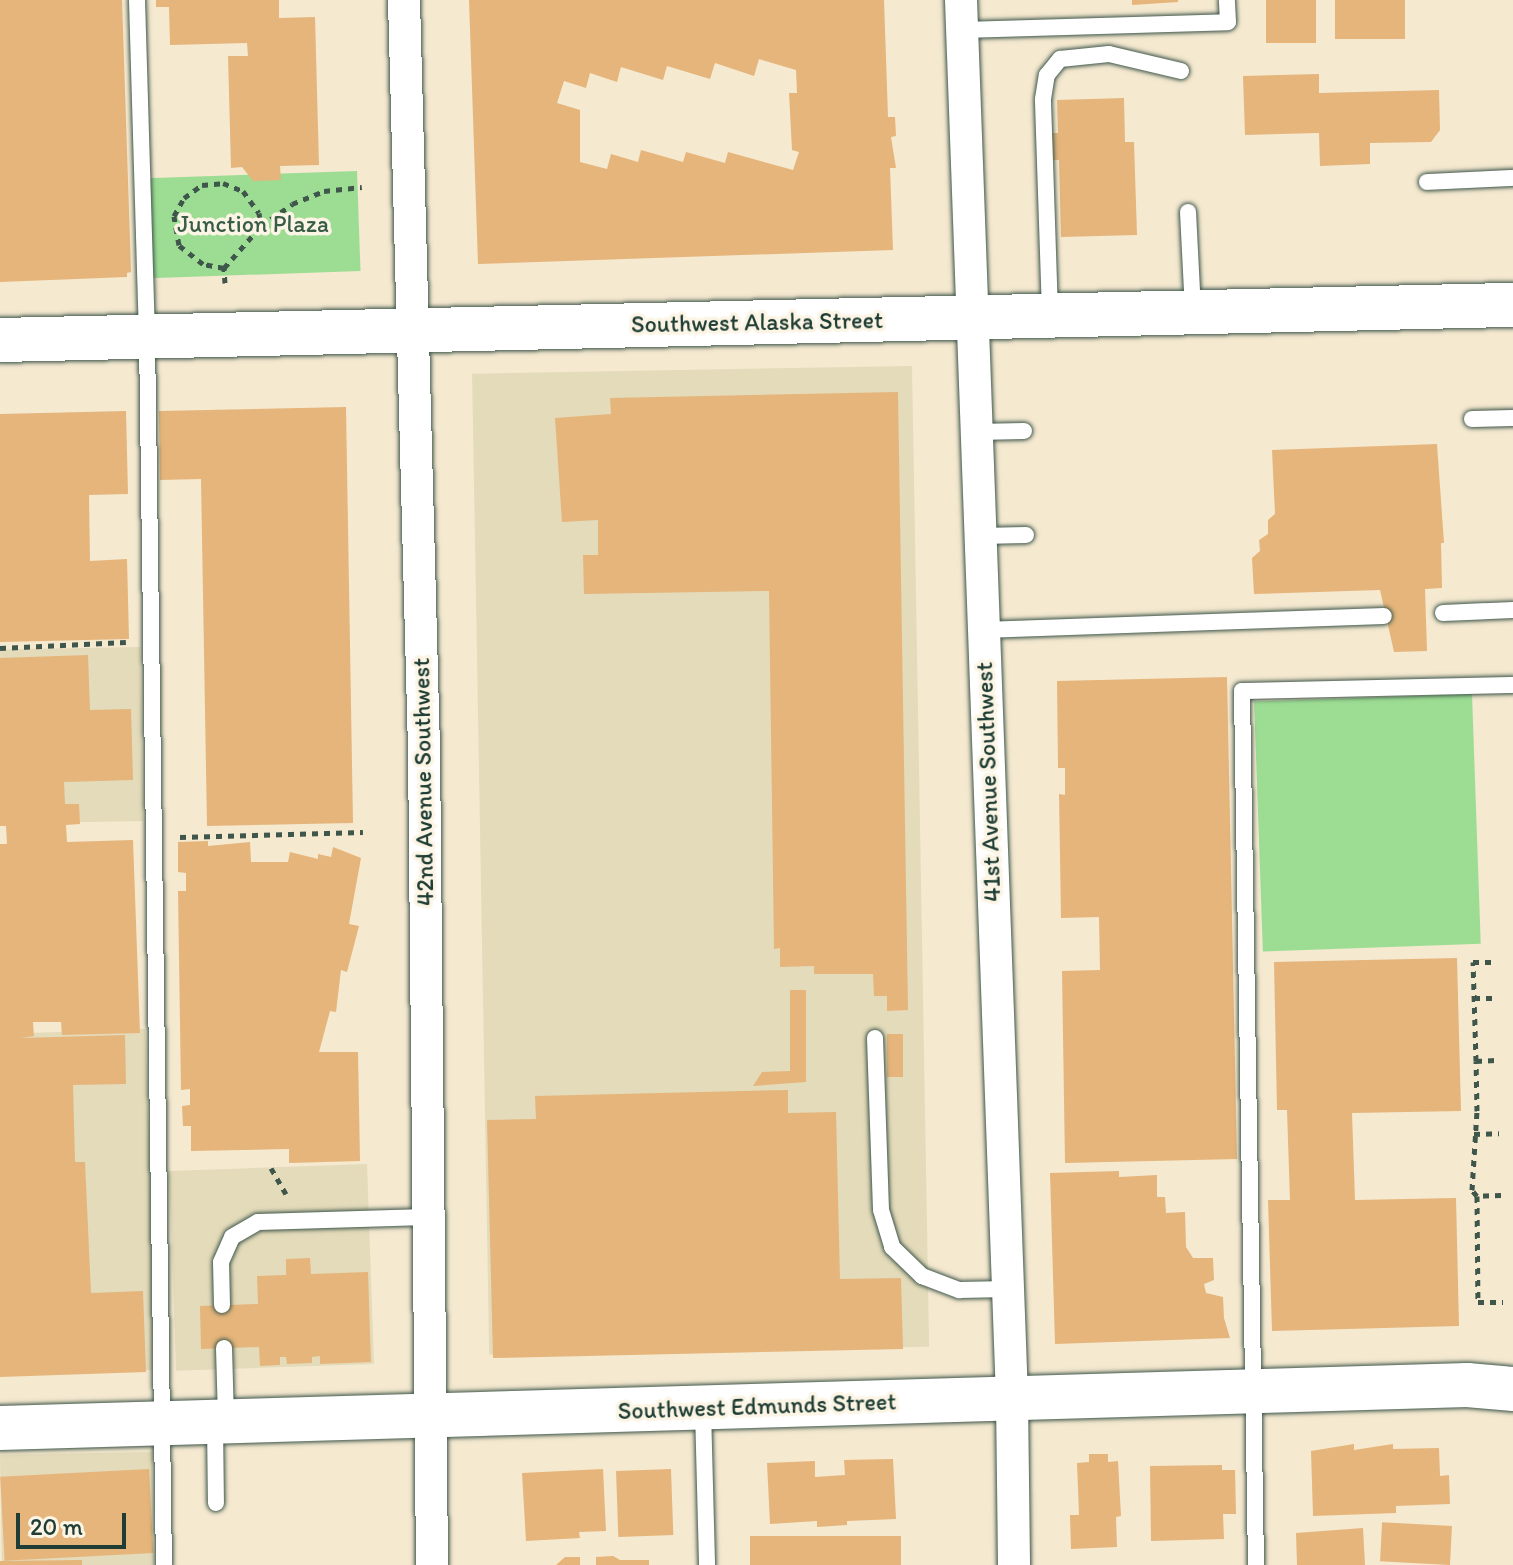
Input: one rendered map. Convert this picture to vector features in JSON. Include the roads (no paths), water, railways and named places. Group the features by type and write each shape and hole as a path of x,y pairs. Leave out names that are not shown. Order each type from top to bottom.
{"main road":[{"name":"Southwest Alaska Street","path":"0,340 1513,305"},
{"name":"Southwest Edmunds Street","path":"0,1428 1467,1385 1513,1389"}],"street":[{"name":"42nd Avenue Southwest","path":"404,0 415,330 432,1565"},
{"name":"41st Avenue Southwest","path":"962,15 1012,1399 1014,1565"}],"lane":[{"path":"137,0 147,336 164,1565"},
{"path":"962,15 1228,22 1227,0"},
{"path":"1050,317 1043,99 1047,75 1060,59 1109,54 1181,71"},
{"path":"1427,182 1513,178"},
{"path":"1188,212 1193,314"},
{"path":"1472,419 1513,418"},
{"path":"976,432 1024,431"},
{"path":"980,536 1026,535"},
{"path":"1443,613 1513,610"},
{"path":"983,630 1384,616"},
{"path":"1256,1565 1242,691 1513,685"},
{"path":"875,1038 881,1210 892,1247 922,1276 959,1290 1008,1289"},
{"path":"222,1305 221,1262 232,1237 258,1222 427,1217"},
{"path":"216,1503 224,1348"},
{"path":"703,1408 707,1565"}],"park label":[{"name":"Junction Plaza","path":"253,224"}]}
